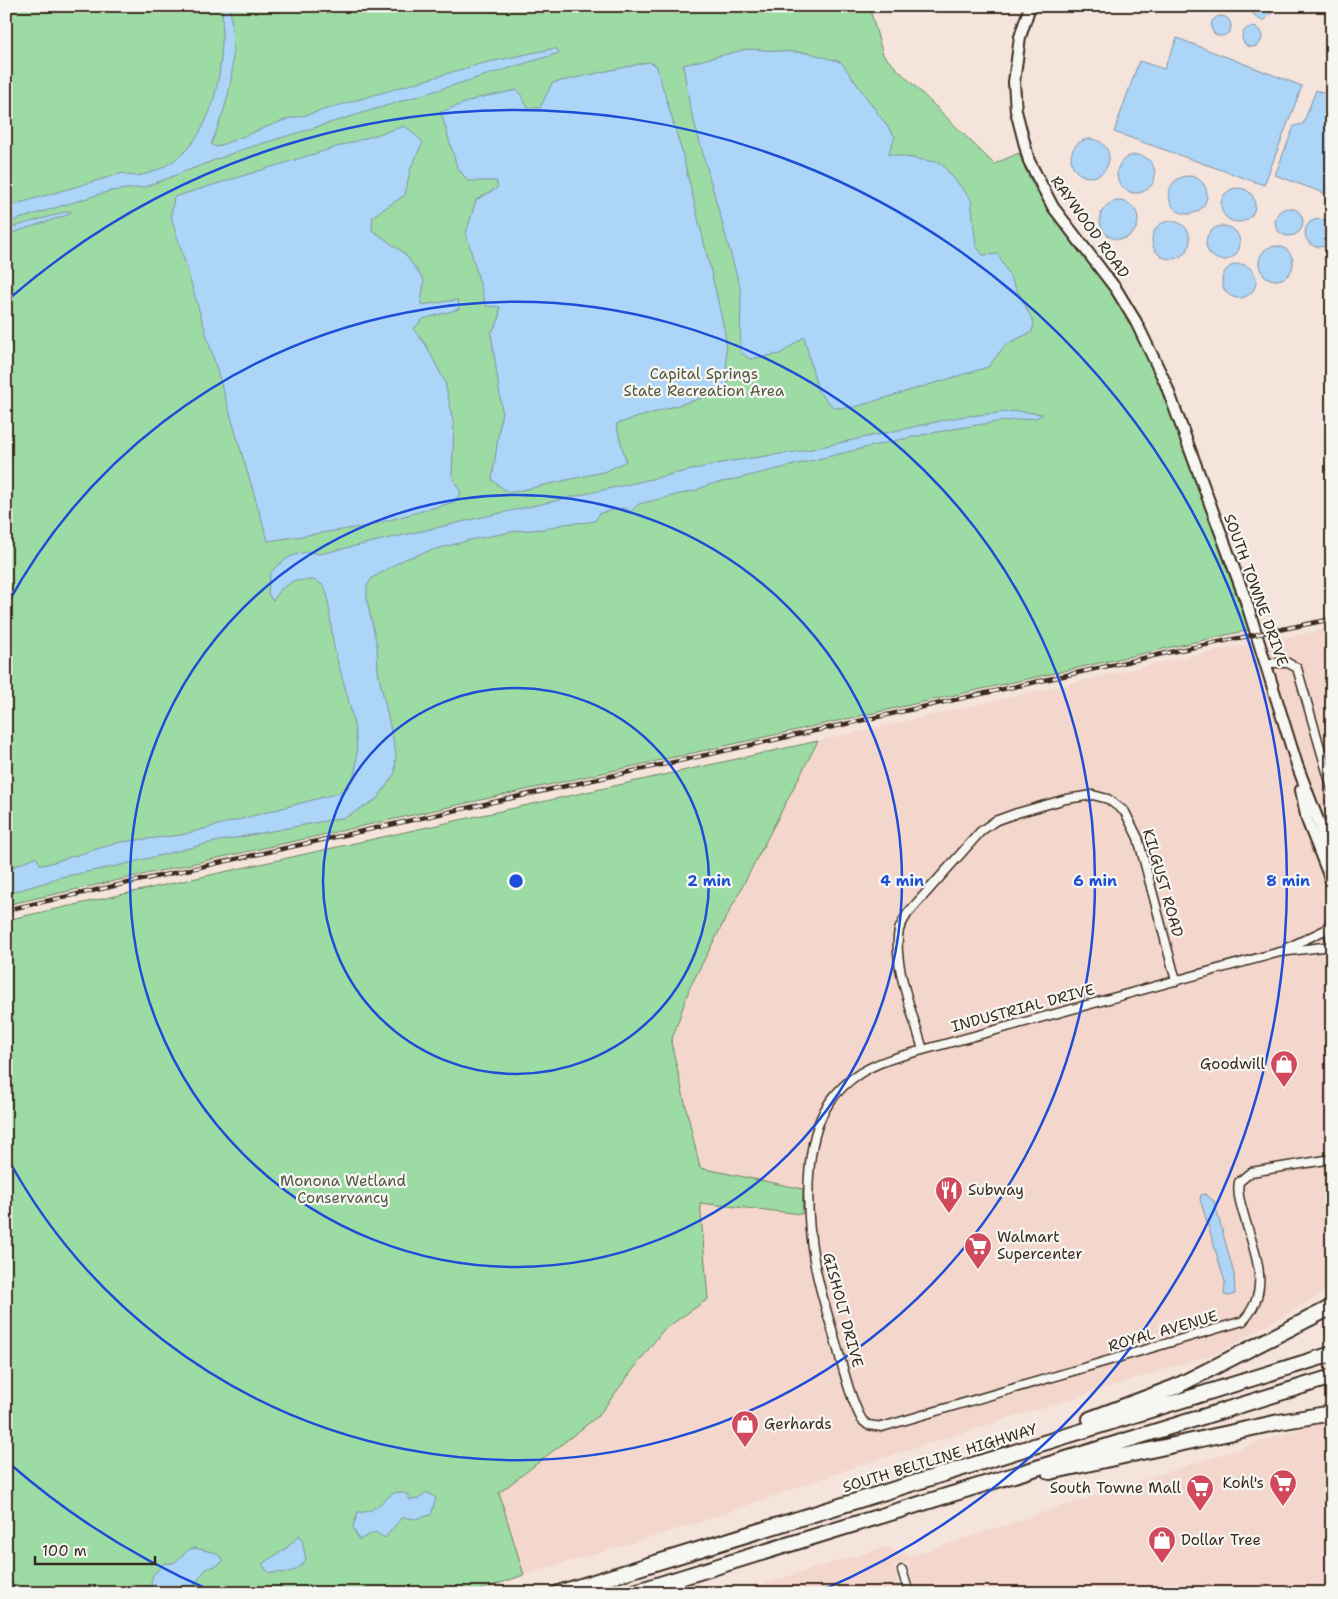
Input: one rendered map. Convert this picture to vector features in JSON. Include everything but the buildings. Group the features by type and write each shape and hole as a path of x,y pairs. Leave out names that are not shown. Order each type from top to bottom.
{"highway":[{"path":"938,1475 1175,1387 1332,1307"},
{"name":"SOUTH BELTLINE HIGHWAY","path":"558,1593 1332,1354"},
{"path":"632,1593 1332,1377"},
{"path":"944,1496 1197,1440 1332,1413"}],"street":[{"name":"RAYWOOD ROAD","path":"1030,6 1020,37 1014,82 1016,111 1029,161 1053,207 1116,289 1136,322 1165,382 1182,427"},
{"name":"SOUTH TOWNE DRIVE","path":"1182,427 1267,663 1297,764 1332,857"},
{"path":"1267,663 1288,663 1297,668 1332,789"},
{"name":"SOUTH TOWNE DRIVE","path":"1297,764 1307,820 1332,883"},
{"name":"KILGUST ROAD","path":"923,1050 901,968 898,940 900,925 908,913 980,831 995,821 1066,799 1093,794 1108,799 1125,812 1138,838 1176,980"},
{"path":"1332,922 1330,930 1332,940"},
{"name":"INDUSTRIAL DRIVE","path":"1280,952 1324,930 1332,922"},
{"name":"INDUSTRIAL DRIVE","path":"814,1144 821,1119 829,1104 849,1080 879,1062 1280,952 1332,946"},
{"name":"GISHOLT DRIVE","path":"814,1144 810,1165 810,1210 814,1260 844,1369 862,1420"},
{"name":"ROYAL AVENUE","path":"862,1420 868,1425 882,1427 1243,1321 1255,1304 1261,1285 1239,1199 1239,1182 1251,1172 1330,1158"},
{"path":"902,1570 909,1593"}],"shaded area":[{"path":"1332,628 1332,1288 1220,1352 860,1465 698,1523 524,1575 499,1493 598,1416 663,1330 708,1299 700,1203 802,1214 803,1189 700,1168 671,1042 690,987 818,741 1177,659"},
{"name":"South Towne Mall","path":"1332,1419 1332,1593 915,1593 908,1562 893,1566 901,1593 733,1593 885,1547 911,1556 1296,1430 1304,1424"}],"green space":[{"name":"Capital Springs State Recreation Area","path":"6,6 869,6 883,55 994,164 1019,153 1027,173 1048,210 1113,294 1129,320 1167,403 1249,630 6,905"},
{"name":"Monona Wetland Conservancy","path":"818,741 690,987 671,1042 700,1168 803,1189 802,1214 700,1203 708,1299 663,1330 598,1416 499,1493 524,1575 471,1593 6,1593 6,920"}],"water":[{"path":"222,6 230,6 233,61 225,108 211,144 216,147 287,119 480,64 551,49 557,49 559,53 238,151 145,187 110,191 6,223 6,207 123,173 132,176 146,174 159,169 179,157 194,140 206,121 214,99 219,76"},
{"path":"1253,6 1272,6 1272,13 1265,20 1260,20 1253,14"},
{"path":"1221,16 1228,19 1231,26 1228,33 1221,36 1214,33 1211,26 1214,19"},
{"path":"1252,27 1259,30 1262,37 1259,44 1252,47 1245,44 1242,37 1245,30"},
{"path":"1177,38 1302,86 1264,185 1114,132 1139,61 1164,69"},
{"path":"747,49 809,53 841,62 895,137 888,154 941,163 971,199 976,246 983,255 998,254 1034,323 1032,332 1006,344 988,367 855,407 834,408 818,391 804,337 780,354 750,359 740,352 741,291 690,107 683,65"},
{"path":"649,62 656,65 682,152 716,292 725,333 728,390 616,424 626,461 607,471 509,493 492,480 502,410 491,333 499,320 500,307 486,306 466,233 476,200 497,188 497,181 468,181 457,167 441,112 478,98 518,90 528,108 540,108 552,83"},
{"path":"1316,90 1332,96 1332,196 1275,175 1294,126 1303,124"},
{"path":"405,126 423,142 410,170 405,195 373,216 372,230 404,253 424,280 421,305 458,300 459,309 423,319 413,329 426,345 445,382 454,426 452,476 461,493 454,502 368,526 268,541 171,216 174,197"},
{"path":"1090,139 1103,145 1109,158 1103,171 1090,177 1077,171 1071,158 1077,145"},
{"path":"1136,155 1149,161 1155,174 1149,187 1136,193 1123,187 1117,174 1123,161"},
{"path":"1188,176 1201,182 1207,195 1201,208 1188,214 1175,208 1169,195 1175,182"},
{"path":"1238,188 1250,193 1255,205 1250,217 1238,222 1226,217 1221,205 1226,193"},
{"path":"1119,201 1132,207 1138,220 1132,233 1119,239 1106,233 1100,220 1106,207"},
{"path":"1289,208 1299,212 1303,222 1299,232 1289,236 1279,232 1275,222 1279,212"},
{"path":"71,212 67,215 6,235 6,229"},
{"path":"1319,219 1329,223 1333,233 1329,243 1319,247 1309,243 1305,233 1309,223"},
{"path":"1171,221 1184,227 1190,240 1184,253 1171,259 1158,253 1152,240 1158,227"},
{"path":"1223,226 1235,231 1240,243 1235,255 1223,260 1211,255 1206,243 1211,231"},
{"path":"1276,246 1288,251 1293,263 1288,275 1276,280 1264,275 1259,263 1264,251"},
{"path":"1239,264 1251,269 1256,281 1251,293 1239,298 1227,293 1222,281 1227,269"},
{"path":"1017,411 1043,414 1036,418 953,429 871,446 708,485 697,490 639,504 629,513 628,509 623,508 600,513 595,521 564,524 544,529 517,531 474,539 405,559 372,578 367,586 367,601 377,645 378,672 396,753 395,773 377,799 346,817 214,842 117,866 56,878 6,894 6,870 33,858 37,858 40,864 44,865 120,842 181,835 335,794 348,787 354,774 357,759 354,724 335,651 327,594 324,586 314,580 293,581 281,589 273,601 268,594 270,574 292,556 306,552 320,554 731,461 802,451 959,417"},
{"path":"1205,1194 1214,1201 1234,1274 1235,1294 1229,1296 1224,1295 1225,1282 1200,1199 1201,1195"},
{"path":"397,1492 407,1494 410,1500 419,1499 426,1492 436,1498 431,1515 415,1519 402,1517 385,1538 375,1532 359,1540 353,1527 358,1512 370,1511"},
{"path":"299,1535 302,1540 306,1560 294,1570 269,1573 262,1564 288,1547"},
{"path":"195,1548 216,1553 224,1560 218,1565 206,1569 188,1593 177,1590 173,1593 149,1593 153,1575 164,1563 174,1563 188,1550"}],"railway":[{"path":"6,910 1180,650 1332,619"}],"place":[{"name":"Goodwill","path":"1284,1088"},
{"name":"Subway","path":"949,1214"},
{"name":"Walmart Supercenter","path":"978,1270"},
{"name":"Gerhards","path":"745,1448"},
{"name":"Kohl's","path":"1283,1507"},
{"name":"South Towne Mall","path":"1200,1512"},
{"name":"Dollar Tree","path":"1162,1564"}]}
